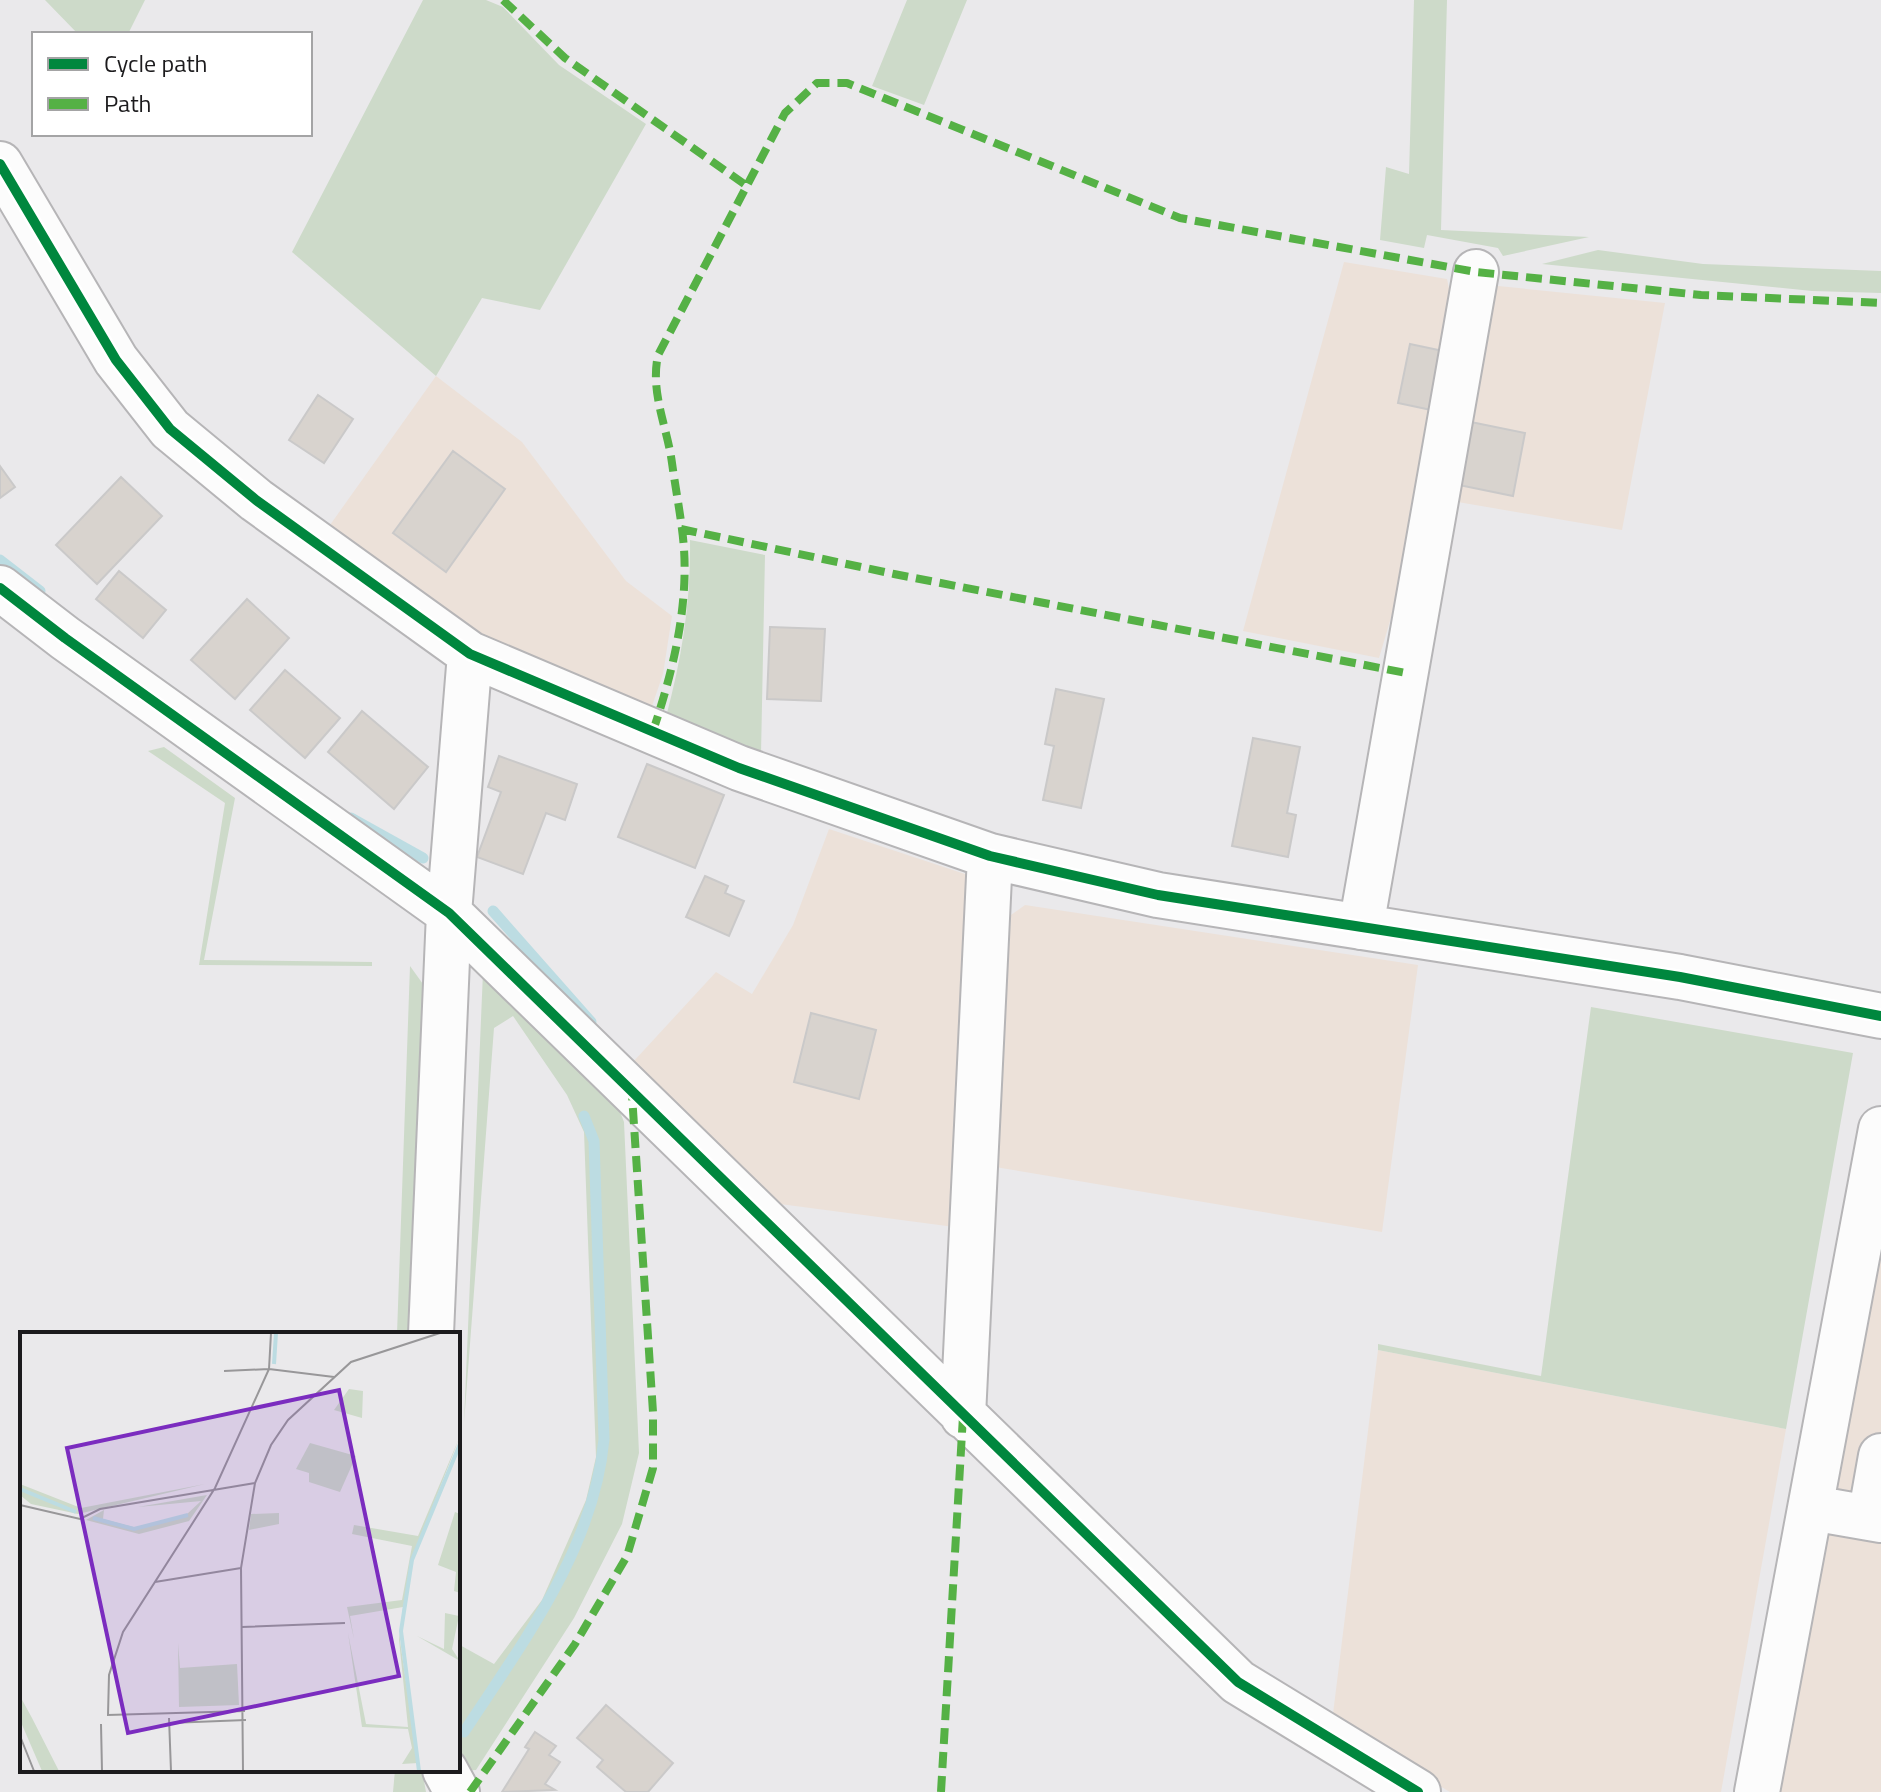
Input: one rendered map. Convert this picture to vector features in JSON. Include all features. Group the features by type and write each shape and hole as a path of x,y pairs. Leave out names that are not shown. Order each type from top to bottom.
{"street":[{"path":"0,164 116,360 170,429 256,500 470,654 739,768 990,856 1158,895 1680,977 1881,1016"},
{"path":"1361,927 1476,272"},
{"path":"0,588 449,913 1238,1682 1418,1792"},
{"path":"431,1332 449,913 470,654"},
{"path":"963,1416 990,856"},
{"path":"1757,1792 1881,1129"},
{"path":"1812,1508 1875,1519 1881,1456"},
{"path":"446,1772 457,1792"}],"shaded area":[{"path":"1344,262 1447,279 1456,322 1401,584 1379,658 1243,631"},
{"path":"1488,285 1665,303 1622,530 1446,500"},
{"path":"436,376 522,442 626,581 672,616 663,674 651,709 496,645 330,525"},
{"path":"829,829 980,879 962,1228 780,1204 633,1062 716,972 752,994 793,925"},
{"path":"1025,905 1418,965 1382,1232 995,1167 1011,915"},
{"path":"1881,1198 1881,1792 1767,1792"},
{"path":"1378,1350 1786,1429 1721,1792 1450,1792 1332,1722"}],"green space":[{"path":"45,0 145,0 129,32 76,32"},
{"path":"423,0 486,0 503,7 559,65 646,124 540,310 482,298 436,376 292,252"},
{"path":"907,0 967,0 924,105 872,86"},
{"path":"1414,0 1447,0 1441,230 1589,237 1503,256 1498,248 1427,235 1424,248 1380,240 1386,167 1409,174"},
{"path":"1598,250 1703,264 1881,271 1881,293 1812,291 1542,264"},
{"path":"690,540 765,555 761,754 666,717 684,629"},
{"path":"164,747 235,798 204,960 372,962 372,966 199,965 225,803 148,751"},
{"path":"410,966 433,998 419,1332 397,1332"},
{"path":"483,972 612,1091 624,1122 639,1453 622,1524 574,1618 476,1770 462,1771 460,1645 494,1664 542,1600 586,1500 596,1457 584,1132 567,1095 513,1016 494,1028 464,1423"},
{"path":"1591,1007 1853,1053 1786,1429 1378,1350 1378,1344 1541,1376"},
{"path":"395,1772 422,1772 426,1792 393,1792"}],"building":[{"path":"1410,344 1448,352 1436,411 1398,403"},
{"path":"318,395 353,419 324,463 289,440"},
{"path":"1466,421 1525,433 1513,496 1454,484"},
{"path":"453,451 505,489 446,572 393,533"},
{"path":"0,466 15,487 0,498"},
{"path":"121,477 162,516 97,584 56,545"},
{"path":"119,571 166,610 143,638 96,599"},
{"path":"247,599 289,638 235,699 191,660"},
{"path":"770,627 825,629 821,701 767,699"},
{"path":"285,670 340,718 305,758 250,710"},
{"path":"1056,689 1104,699 1081,808 1043,800 1054,746 1045,744"},
{"path":"362,711 428,767 394,809 328,752"},
{"path":"1253,738 1300,747 1287,813 1296,815 1288,857 1232,846"},
{"path":"499,756 577,784 565,820 546,813 523,874 477,857 501,792 488,787"},
{"path":"647,764 724,795 695,868 618,837"},
{"path":"705,876 728,886 725,893 744,901 729,936 686,917"},
{"path":"811,1013 876,1030 859,1099 794,1082"},
{"path":"606,1705 673,1763 648,1792 626,1792 597,1767 603,1760 577,1738"},
{"path":"535,1732 556,1746 549,1755 560,1762 545,1784 555,1790 502,1792 529,1749 525,1747"}],"waterway":[{"path":"0,560 40,591"},
{"path":"351,818 423,858"},
{"path":"493,911 591,1022"},
{"path":"464,1732 552,1593 586,1519 598,1479 604,1439 594,1141 584,1116"}],"marked path":[{"path":"503,0 565,58 747,186"},
{"path":"653,731 677,642 685,572 679,506 656,383 658,355 785,113 817,83 847,83 1180,218 1476,272 1701,295 1881,303"},
{"path":"681,529 894,574 1406,673"},
{"path":"470,1792 575,1644 627,1556 653,1468 653,1412 632,1095"},
{"path":"941,1792 963,1416"}],"cycle path":[{"path":"0,164 116,360 170,429 256,500 470,654 739,768 990,856 1158,895 1680,977 1881,1016"},
{"path":"0,588 449,913 1238,1682 1418,1792"}]}
